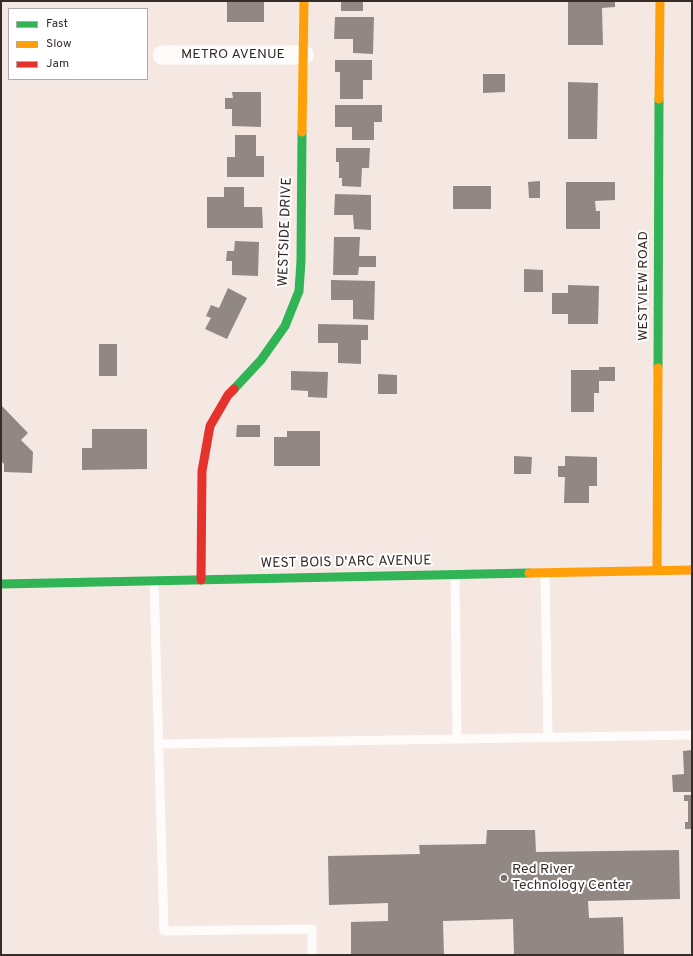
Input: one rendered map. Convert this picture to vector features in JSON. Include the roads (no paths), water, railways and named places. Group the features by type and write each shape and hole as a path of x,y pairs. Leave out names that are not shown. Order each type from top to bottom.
{"street":[{"name":"WESTSIDE DRIVE","path":"201,580 202,471 210,426 228,395 261,360 285,326 299,291 301,261 304,1"},
{"name":"WESTVIEW ROAD","path":"657,570 660,1"},
{"name":"METRO AVENUE","path":"162,55 304,55"},
{"name":"WEST BOIS D'ARC AVENUE","path":"1,584 692,570"}],"lane":[{"path":"545,573 548,737"},
{"path":"455,575 457,739"},
{"path":"154,581 164,931 312,929 312,955"},
{"path":"159,744 692,735"}],"place":[{"name":"Red River Technology Center","path":"504,878"}]}
